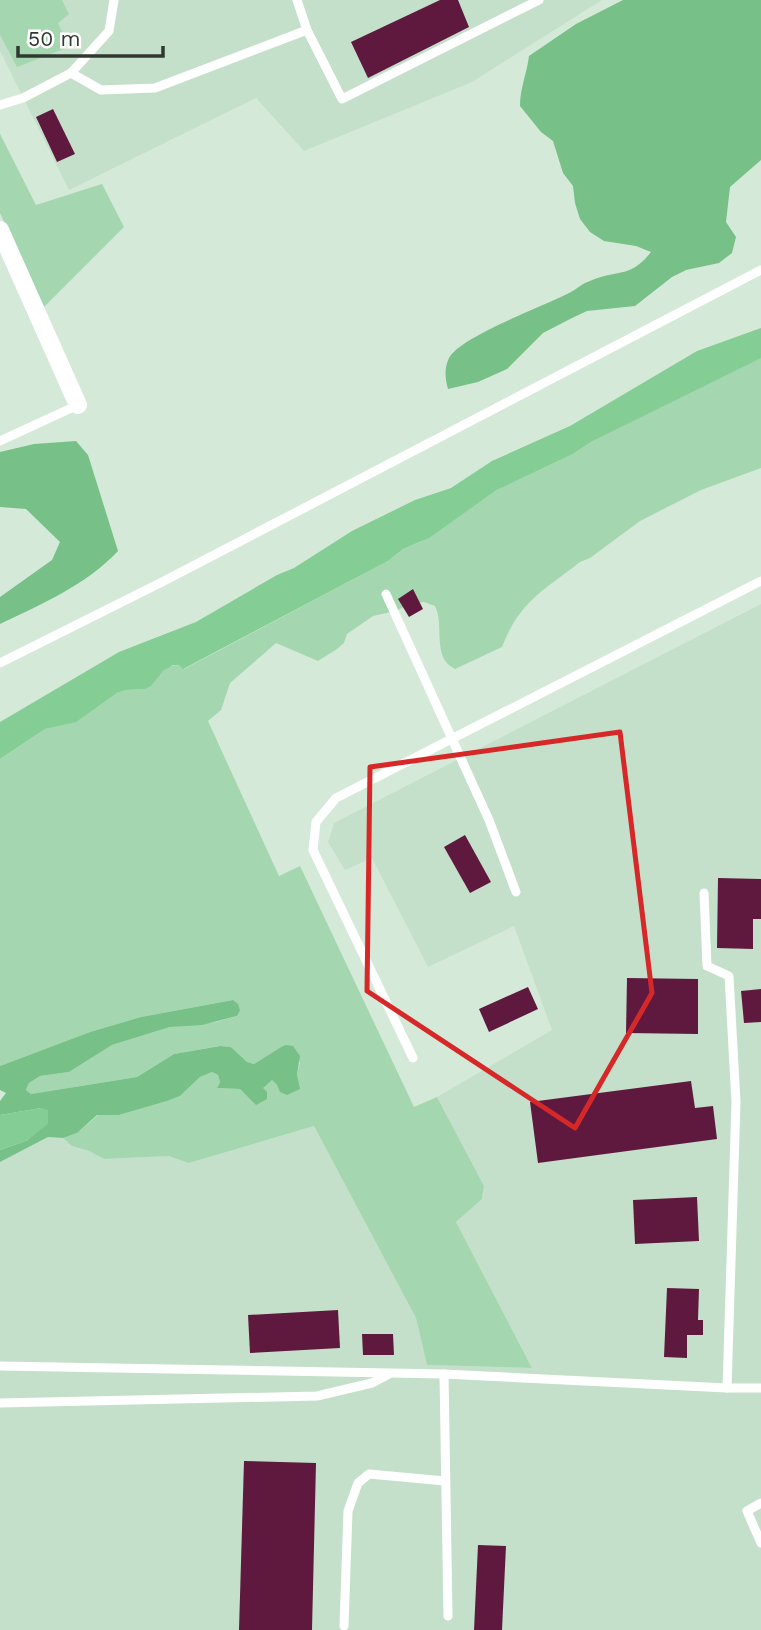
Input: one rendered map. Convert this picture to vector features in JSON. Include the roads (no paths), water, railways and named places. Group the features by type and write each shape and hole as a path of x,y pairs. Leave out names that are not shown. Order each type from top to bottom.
{"street":[{"path":"0,230 78,405"}],"lane":[{"path":"0,105 23,98 71,73 108,31 114,0"},
{"path":"297,0 307,30 342,99 538,0"},
{"path":"71,73 101,90 155,88 307,30"},
{"path":"0,663 164,582 761,270"},
{"path":"0,441 78,405"},
{"path":"412,1058 313,850 316,822 336,798 761,581"},
{"path":"386,594 489,820 516,892"},
{"path":"705,893 707,966 729,976 736,1102 726,1388"},
{"path":"0,1366 443,1374 761,1388"},
{"path":"0,1403 317,1396 372,1383 391,1373"},
{"path":"443,1374 448,1616"},
{"path":"344,1626 348,1511 358,1483 369,1474 445,1481"},
{"path":"761,1503 747,1511 761,1543"}]}
